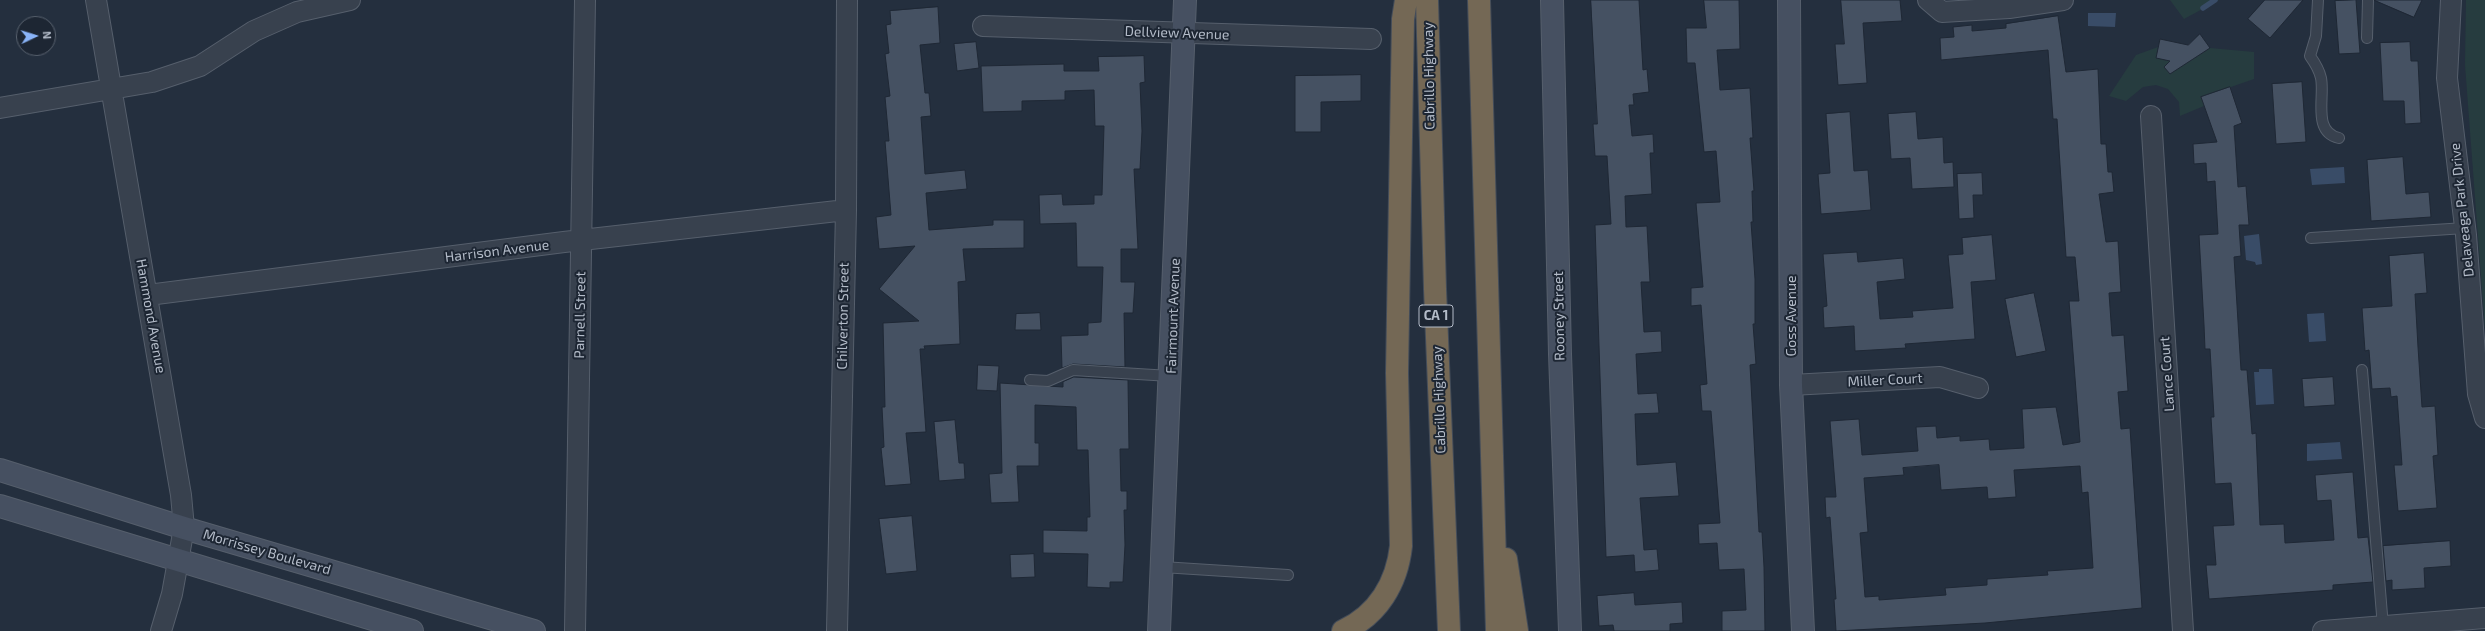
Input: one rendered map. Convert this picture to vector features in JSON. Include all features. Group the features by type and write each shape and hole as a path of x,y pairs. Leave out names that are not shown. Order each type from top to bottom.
{"highway":[{"path":"1343,631 1364,619 1383,598 1396,573 1401,546 1397,373 1403,19 1406,0"},
{"name":"Cabrillo Highway","path":"1427,0 1436,304 1449,631"},
{"path":"1479,0 1497,631"},
{"path":"1493,490 1517,631"}],"street":[{"name":"Hammond Avenue","path":"96,0 180,486 184,528 172,594 161,631"},
{"path":"0,108 152,82 200,66 254,31 297,12 350,0"},
{"name":"Parnell Street","path":"575,631 585,0"},
{"name":"Chilverton Street","path":"837,631 846,210 847,0"},
{"name":"Fairmount Avenue","path":"1158,631 1162,567 1185,0"},
{"name":"Rooney Street","path":"1552,0 1560,354 1570,631"},
{"name":"Goss Avenue","path":"1789,0 1790,385 1803,631"},
{"path":"1928,0 1942,12 2009,8 2063,0"},
{"name":"Delaveaga Park Drive","path":"2451,0 2447,78 2465,228 2478,394 2485,418"},
{"name":"Dellview Avenue","path":"983,26 1371,40"},
{"name":"Lance Court","path":"2151,116 2183,631"},
{"name":"Harrison Avenue","path":"148,295 581,240 846,210"},
{"name":"Miller Court","path":"1790,385 1940,377 1978,388"},
{"name":"Morrissey Boulevard","path":"0,470 184,528 534,631"},
{"path":"0,506 179,559 412,631"},
{"path":"2323,631 2377,628 2485,618"}],"lane":[{"path":"2318,0 2316,36 2310,56 2319,70 2321,79 2323,126 2330,135 2339,138"},
{"path":"2367,38 2368,0"},
{"path":"2311,238 2465,228"},
{"path":"1030,380 1048,381 1073,370 1170,376"},
{"path":"2362,370 2377,628"},
{"path":"1162,567 1288,575"}],"green space":[{"path":"2170,0 2219,0 2184,19"},
{"path":"2466,0 2485,0 2485,329 2465,65"},
{"path":"2158,47 2156,58 2184,64 2210,48 2254,52 2254,79 2202,97 2204,106 2180,116 2179,102 2168,89 2156,85 2143,87 2126,101 2109,96 2136,55"}],"water":[{"path":"2088,13 2116,13 2115,27 2088,26"},
{"path":"2344,167 2345,183 2312,185 2310,169"},
{"path":"2259,234 2262,264 2256,265 2255,262 2246,260 2244,236"},
{"path":"2324,313 2326,341 2309,342 2307,314"},
{"path":"2259,369 2272,369 2274,404 2256,405 2254,372 2259,372"},
{"path":"2340,442 2342,459 2307,461 2307,444"}],"building":[{"path":"1591,0 1639,0 1643,70 1647,69 1649,92 1633,94 1634,105 1629,105 1632,136 1653,134 1654,153 1650,153 1652,194 1625,196 1626,227 1647,226 1650,282 1641,282 1644,332 1661,331 1662,352 1636,354 1638,394 1657,393 1659,413 1635,414 1637,465 1676,462 1679,496 1640,498 1644,550 1657,549 1659,570 1635,572 1634,555 1606,557 1595,225 1611,224 1607,156 1595,156 1593,124 1597,124"},
{"path":"1704,0 1739,0 1740,49 1717,50 1720,90 1750,88 1753,138 1750,138 1754,191 1752,191 1753,222 1751,222 1755,279 1755,324 1753,324 1756,364 1750,365 1759,532 1762,532 1764,567 1765,631 1722,631 1722,611 1746,610 1744,569 1719,570 1717,543 1699,544 1698,524 1720,523 1711,411 1702,411 1700,385 1707,384 1701,305 1691,306 1691,288 1703,287 1696,203 1720,202 1716,151 1704,152 1695,63 1687,63 1686,28 1706,28"},
{"path":"1841,0 1900,0 1902,21 1863,23 1867,83 1838,85 1835,44 1844,44"},
{"path":"2265,0 2303,0 2270,38 2248,19"},
{"path":"2356,0 2360,53 2339,54 2335,1"},
{"path":"2374,0 2422,0 2414,17"},
{"path":"938,7 940,43 920,45 925,93 929,93 931,116 921,117 925,174 965,170 967,189 926,193 929,230 993,225 993,220 1024,220 1024,248 963,249 966,281 958,282 960,344 924,346 925,349 920,349 926,432 906,433 911,484 885,486 881,448 884,447 882,407 885,407 883,323 919,321 879,289 915,246 879,249 876,217 891,215 885,141 889,141 885,97 890,96 885,54 889,53 886,25 891,24 890,11"},
{"path":"2058,16 2066,72 2098,69 2101,144 2106,144 2108,172 2112,172 2114,192 2099,194 2106,242 2118,241 2121,292 2109,293 2112,336 2124,335 2128,391 2118,392 2121,429 2130,428 2142,608 1985,623 1836,631 1834,599 1836,599 1830,517 1826,518 1825,497 1836,497 1830,421 1859,419 1862,455 1918,451 1916,427 1936,426 1937,438 1960,436 1960,441 1989,439 1990,450 2024,448 2022,409 2056,407 2063,445 2080,442 2069,301 2079,301 2075,257 2066,257 2057,119 2053,119 2048,50 1941,60 1940,38 1954,37 1953,27 1972,25 1972,31 2006,28 2006,24","holes":["1939,465 1941,490 1987,487 1988,499 2016,497 2014,470 2080,466 2082,493 2088,492 2093,568 2047,571 2048,575 1987,579 1987,585 1945,588 1946,595 1879,600 1879,596 1865,597 1860,533 1868,532 1864,478 1904,475 1903,468"]},
{"path":"2200,34 2210,48 2170,74 2164,67 2170,61 2156,58 2160,39 2188,45"},
{"path":"976,42 979,68 957,71 954,44"},
{"path":"2410,42 2411,61 2418,61 2421,123 2405,124 2404,101 2383,101 2380,43"},
{"path":"1144,56 1145,82 1140,83 1142,131 1140,169 1134,169 1138,249 1121,249 1121,282 1135,282 1133,313 1124,313 1125,367 1073,364 1062,368 1061,336 1088,335 1088,323 1101,322 1103,267 1077,267 1076,223 1040,224 1039,195 1062,194 1063,205 1094,204 1094,195 1102,195 1104,126 1095,126 1094,90 1065,91 1065,100 1022,101 1022,111 983,112 981,66 1064,64 1064,71 1099,71 1098,57"},
{"path":"1361,75 1361,101 1321,102 1321,132 1295,132 1295,76"},
{"path":"2302,82 2306,142 2276,144 2272,84"},
{"path":"2230,87 2242,123 2234,126 2238,187 2246,186 2249,225 2239,225 2241,256 2234,257 2241,370 2247,370 2252,434 2256,433 2260,525 2284,524 2285,543 2334,540 2331,500 2317,501 2315,475 2353,472 2358,538 2368,537 2373,582 2333,585 2333,590 2209,599 2206,565 2216,565 2213,526 2234,525 2231,483 2215,484 2211,417 2214,417 2210,349 2205,349 2199,235 2218,234 2215,181 2207,182 2206,163 2194,164 2193,144 2217,142 2201,97"},
{"path":"1850,112 1854,171 1868,170 1871,210 1821,214 1818,174 1830,173 1826,114"},
{"path":"1916,112 1918,139 1943,137 1944,163 1953,162 1954,187 1912,189 1910,158 1891,159 1888,114"},
{"path":"2403,157 2406,194 2429,192 2431,217 2371,221 2367,160"},
{"path":"1982,173 1983,195 1973,195 1974,218 1959,219 1957,174"},
{"path":"1992,235 1996,280 1971,282 1975,339 1905,344 1906,348 1855,351 1854,326 1824,328 1823,307 1827,306 1823,254 1857,252 1858,262 1903,258 1905,279 1877,282 1880,319 1913,317 1912,311 1953,308 1948,255 1963,254 1962,238"},
{"path":"2424,253 2427,293 2415,294 2422,407 2435,406 2438,455 2433,456 2437,508 2398,511 2394,465 2402,465 2397,396 2391,397 2390,388 2372,389 2369,350 2365,351 2362,308 2392,306 2389,256"},
{"path":"2034,293 2046,351 2016,357 2005,299"},
{"path":"1040,313 1041,330 1015,330 1016,314"},
{"path":"978,365 999,366 997,391 977,390"},
{"path":"1074,377 1128,380 1129,449 1120,449 1121,491 1127,491 1127,510 1124,510 1125,545 1123,582 1110,582 1110,588 1087,587 1088,554 1043,553 1043,530 1087,531 1087,517 1090,517 1088,450 1077,450 1076,407 1035,405 1035,443 1039,443 1039,466 1017,466 1019,502 991,503 989,474 1002,473 1000,383 1063,387 1063,382"},
{"path":"2333,377 2335,405 2304,407 2302,379"},
{"path":"955,420 959,463 964,463 965,479 939,481 934,422"},
{"path":"912,516 917,571 886,574 879,519"},
{"path":"2450,541 2451,566 2424,568 2425,588 2392,590 2392,580 2386,581 2383,546"},
{"path":"1034,554 1035,577 1011,578 1010,555"},
{"path":"1634,593 1635,605 1682,602 1683,623 1670,624 1670,631 1614,631 1613,625 1599,626 1597,596"}],"waterway":[{"path":"2203,8 2215,0"}]}
